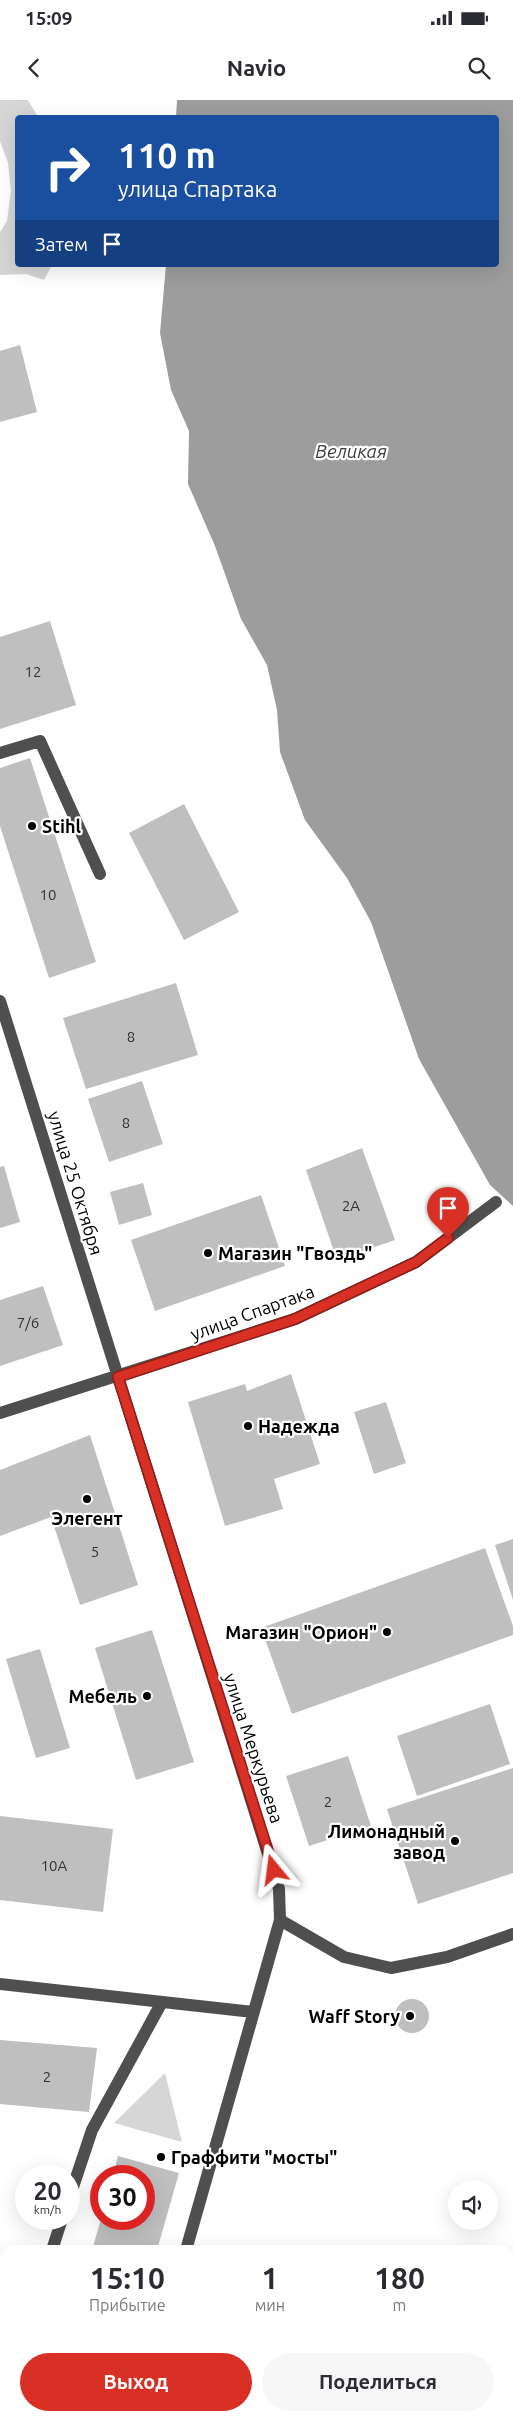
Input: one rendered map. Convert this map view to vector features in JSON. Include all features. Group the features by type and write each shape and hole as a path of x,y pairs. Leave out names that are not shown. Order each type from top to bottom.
{"street":[{"path":"0,753 40,741 100,874"},
{"name":"улица 25 Октября","path":"0,1000 118,1377"},
{"name":"улица Спартака","path":"0,1413 118,1377 304,1315 416,1262 496,1202"},
{"name":"улица Меркурьева","path":"118,1377 279,1889 280,1920 187,2245"},
{"path":"280,1920 344,1957 392,1968 447,1957 513,1934"},
{"path":"0,1984 254,2012"},
{"path":"80,2166 92,2130 162,2002"},
{"path":"54,2245 58,2230"}],"shaded area":[{"path":"0,100 28,100 37,115 15,115 15,267 51,267 44,280 26,274 0,275 0,232 7,221 11,191 8,163 0,141"},
{"path":"165,2073 182,2142 114,2123"}],"water":[{"name":"Великая","path":"177,100 513,100 513,1206 490,1185 419,1059 371,922 347,878 305,820 280,752 277,710 267,665 241,619 215,546 188,484 189,431 171,390 160,333 166,267 499,267 499,115 176,115"}],"building":[{"path":"20,345 37,412 0,422 0,351"},
{"path":"50,621 76,705 0,729 0,637"},
{"path":"30,758 96,962 49,978 0,826 0,768"},
{"path":"184,804 239,912 184,940 129,833"},
{"path":"176,983 198,1055 86,1089 63,1018"},
{"path":"142,1081 163,1144 109,1162 88,1099"},
{"path":"362,1148 395,1240 337,1260 306,1170"},
{"path":"4,1166 20,1222 0,1228 0,1167"},
{"path":"143,1183 152,1215 119,1225 110,1192"},
{"name":"Магазин \"Гвоздь\"","path":"261,1195 285,1266 155,1311 131,1240"},
{"path":"43,1286 63,1345 0,1366 0,1300"},
{"path":"291,1374 320,1464 274,1479 283,1509 225,1526 188,1402 245,1384 247,1391"},
{"path":"386,1402 406,1463 374,1474 354,1412"},
{"path":"90,1435 138,1585 80,1605 51,1517 0,1536 0,1470"},
{"path":"513,1539 513,1600 495,1545"},
{"name":"Магазин \"Орион\"","path":"485,1548 513,1626 513,1635 292,1714 261,1628"},
{"path":"152,1630 194,1762 136,1780 95,1648"},
{"path":"40,1649 70,1748 36,1758 6,1659"},
{"path":"490,1704 510,1764 417,1796 397,1736"},
{"path":"348,1756 371,1826 309,1846 286,1776"},
{"name":"Лимонадный завод","path":"513,1768 513,1873 418,1904 387,1809"},
{"path":"0,1816 113,1829 103,1912 0,1900"},
{"path":"412,1999 419,2000 424,2004 428,2009 428,2023 424,2028 419,2032 412,2033 405,2032 400,2028 396,2023 395,2016 396,2009 400,2004 405,2000"},
{"path":"0,2040 97,2048 89,2112 0,2104"},
{"path":"118,2156 150,2165 116,2165"},
{"path":"155,2166 179,2173 158,2245 93,2245 98,2230 155,2230"}],"place":[{"name":"Stihl","path":"32,826"},
{"name":"Магазин \"Гвоздь\"","path":"208,1253"},
{"name":"Надежда","path":"248,1426"},
{"name":"Элегент","path":"87,1499"},
{"name":"Магазин \"Орион\"","path":"387,1632"},
{"name":"Мебель","path":"147,1696"},
{"name":"Лимонадный завод","path":"455,1841"},
{"name":"Waff Story","path":"410,2016"},
{"name":"Граффити \"мосты\"","path":"161,2157"}],"route":[{"path":"274,1870 118,1377 295,1319 416,1262 448,1238"}]}
